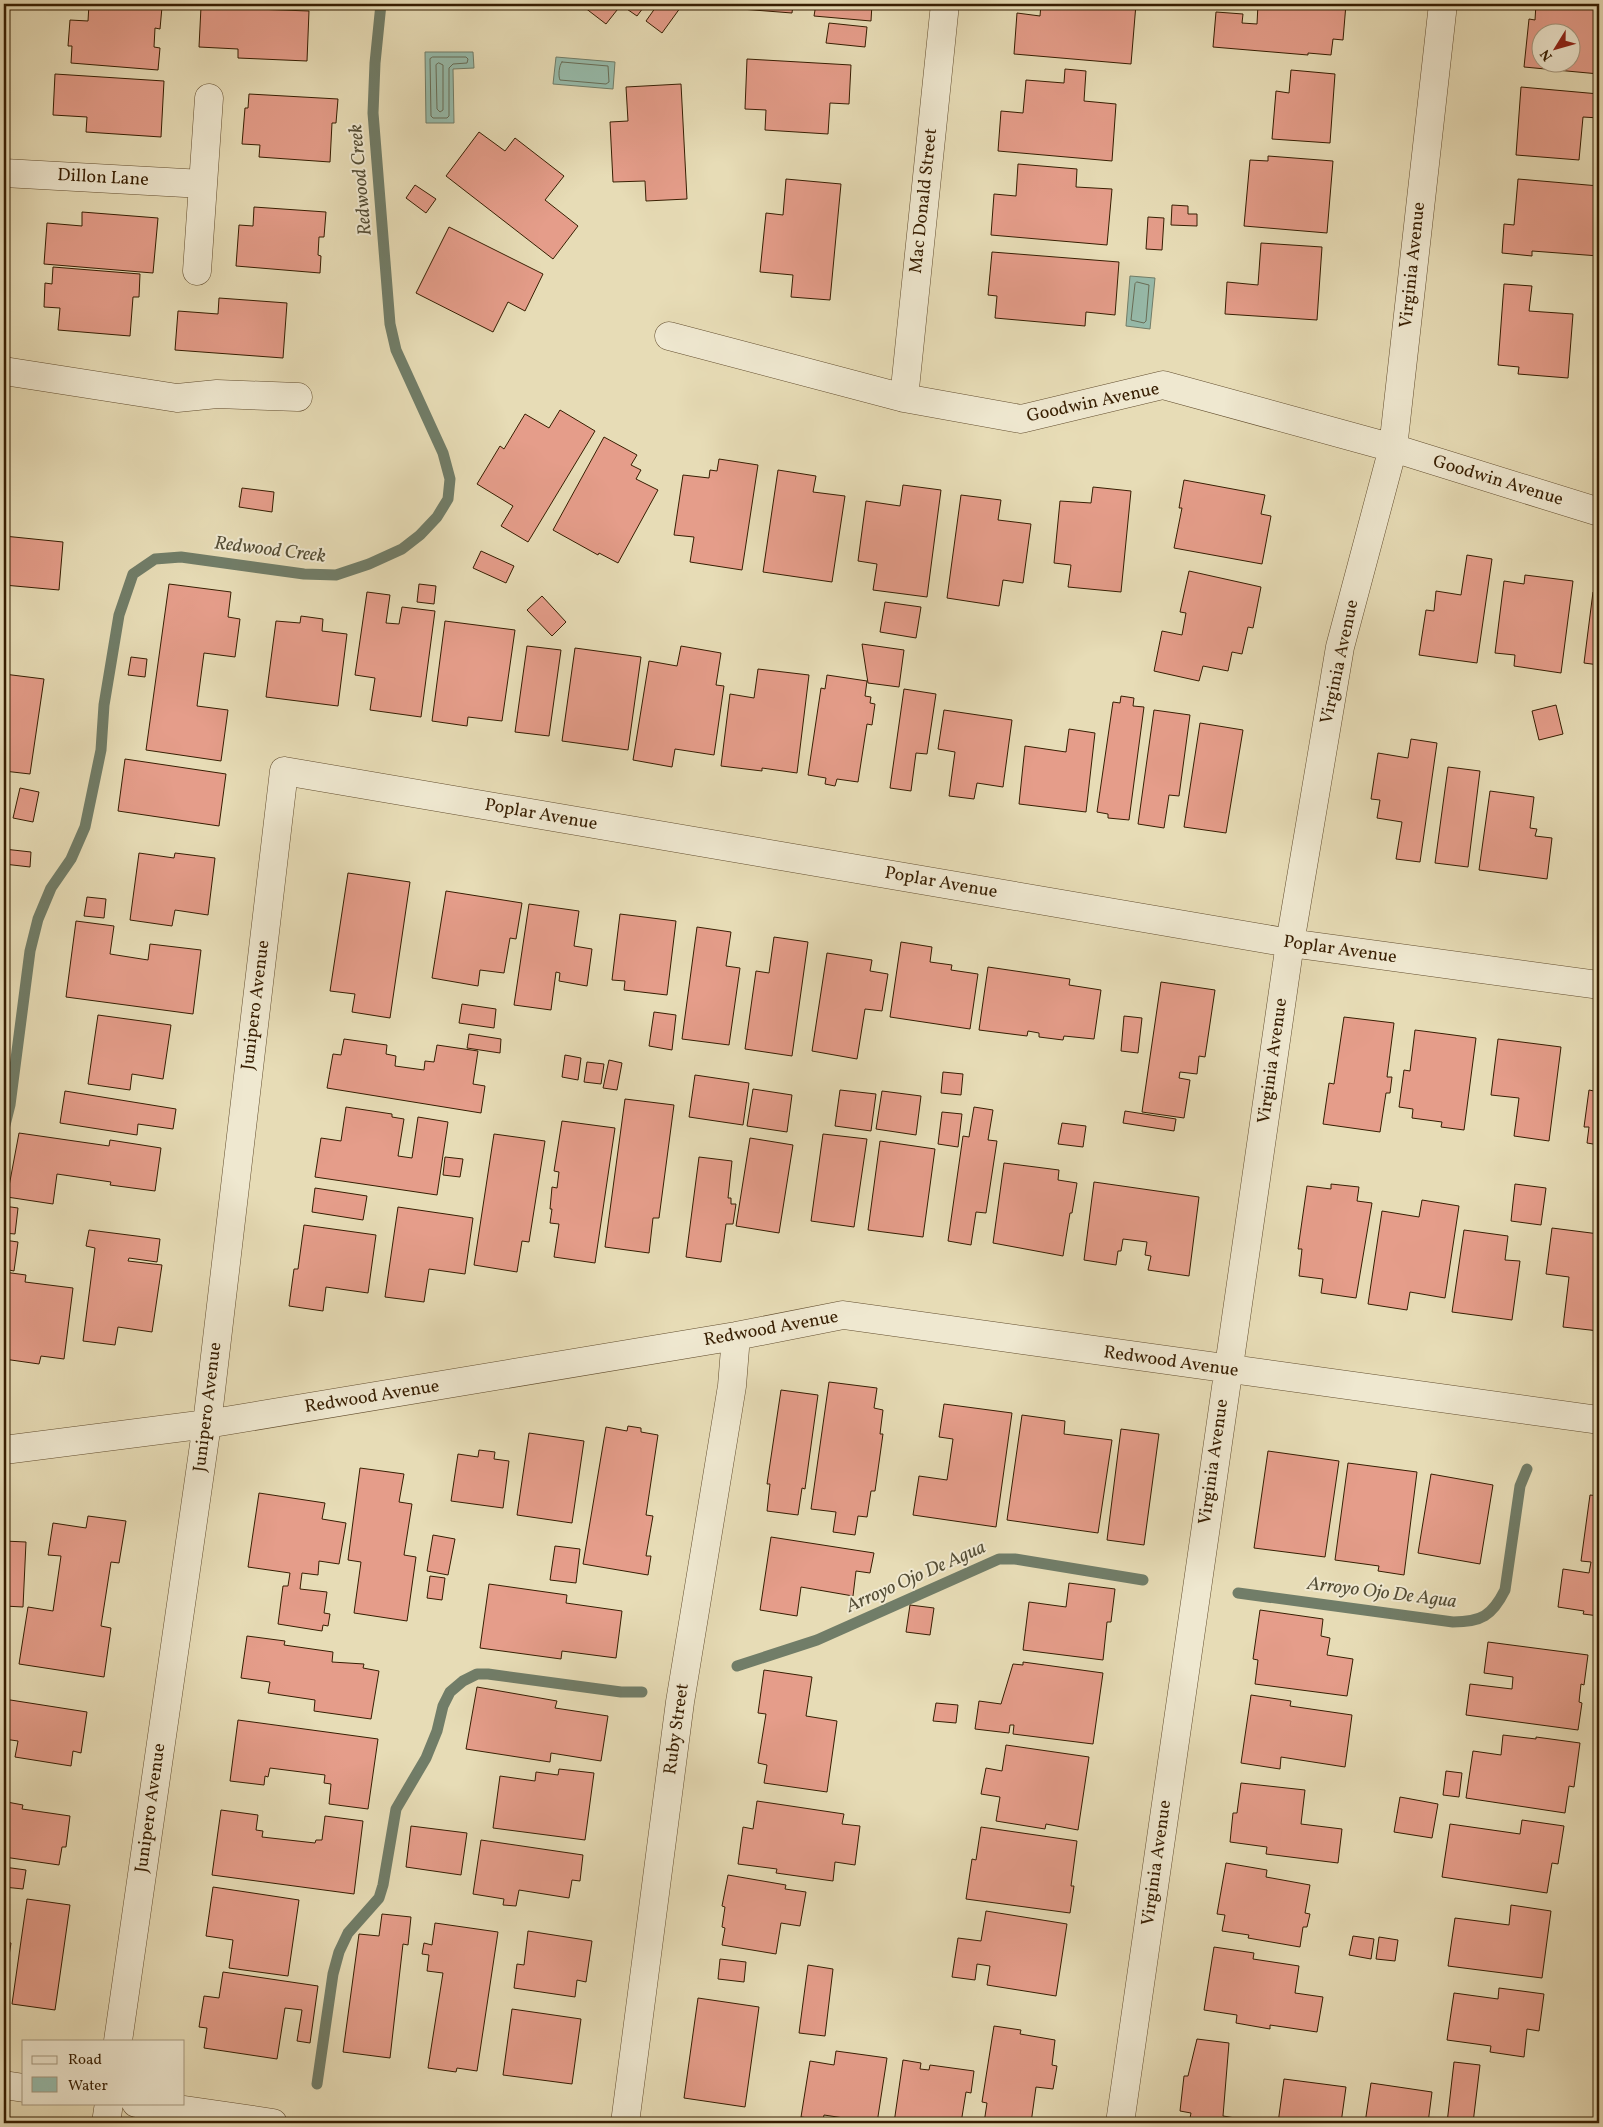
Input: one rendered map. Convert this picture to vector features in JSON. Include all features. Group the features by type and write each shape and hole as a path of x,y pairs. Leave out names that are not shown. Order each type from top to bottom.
{"street":[{"name":"Mac Donald Street","path":"904,398 945,4"},
{"name":"Virginia Avenue","path":"1120,2123 1290,943 1340,647 1393,448 1442,4"},
{"path":"197,271 209,98"},
{"name":"Dillon Lane","path":"4,173 203,184"},
{"name":"Goodwin Avenue","path":"669,336 904,398 1021,419 1163,385 1393,448 1599,512"},
{"path":"4,371 177,398 217,394 298,397"},
{"name":"Poplar Avenue","path":"284,771 1290,943 1599,985"},
{"name":"Junipero Avenue","path":"118,2040 206,1424 284,771"},
{"name":"Redwood Avenue","path":"4,1450 206,1424 736,1336 843,1315 1228,1370 1599,1420"},
{"name":"Ruby Street","path":"625,2123 680,1702 732,1386 736,1336"},
{"path":"4,2085 22,2088"},
{"path":"106,2123 108,2104"},
{"path":"143,2104 273,2123"}],"water":[{"path":"425,52 473,52 474,68 453,69 454,123 426,123"},
{"path":"556,57 615,62 613,89 553,84"},
{"path":"1130,276 1155,278 1150,329 1126,326"}],"building":[{"path":"89,4 162,7 160,29 155,28 154,47 160,48 158,70 71,63 72,46 68,46 70,20 88,21"},
{"path":"580,4 646,4 637,16 621,5 606,24"},
{"path":"658,4 683,4 662,33 646,21"},
{"path":"741,4 793,4 792,13 741,9"},
{"path":"816,4 872,4 871,21 814,16"},
{"path":"1041,4 1136,4 1131,64 1014,54 1017,13 1040,16"},
{"path":"1258,4 1346,4 1343,40 1333,39 1331,55 1308,53 1308,55 1213,47 1216,12 1243,14 1242,23 1257,24"},
{"path":"1536,4 1599,4 1599,74 1578,72 1580,72 1580,22 1530,22 1530,68 1524,67 1529,19 1535,20"},
{"path":"201,7 309,11 307,61 238,58 238,49 199,47"},
{"path":"829,23 867,27 865,47 826,43"},
{"path":"747,59 851,65 849,104 830,103 828,134 765,130 766,110 745,109"},
{"path":"1065,69 1086,71 1084,101 1116,104 1112,161 998,151 1001,111 1023,113 1026,80 1064,83"},
{"path":"1291,70 1335,74 1330,143 1272,139 1276,91 1289,93"},
{"path":"55,74 164,81 161,137 86,132 87,117 53,115"},
{"path":"681,84 687,199 646,201 645,181 613,182 610,122 628,121 626,87"},
{"path":"1521,87 1599,94 1599,118 1583,117 1579,160 1516,155"},
{"path":"249,94 338,99 336,123 332,123 330,162 259,157 260,145 242,144 245,108 248,108"},
{"path":"479,132 505,151 515,138 564,176 545,200 578,226 553,259 446,176"},
{"path":"1268,156 1333,161 1327,233 1244,226 1250,160 1268,161"},
{"path":"1018,164 1077,169 1076,187 1112,189 1107,245 991,235 994,194 1016,196"},
{"path":"786,179 841,184 830,300 791,297 793,275 760,272 766,213 783,215"},
{"path":"1518,179 1599,186 1599,256 1532,251 1532,256 1502,253 1504,224 1514,225"},
{"path":"415,185 436,199 426,213 406,198"},
{"path":"1172,205 1188,206 1188,214 1197,214 1197,226 1171,225"},
{"path":"254,207 326,212 324,237 319,237 320,273 236,266 239,225 253,226"},
{"path":"82,212 158,218 153,273 44,264 47,223 82,226"},
{"path":"1148,217 1164,218 1162,250 1146,249"},
{"path":"449,227 543,274 525,311 508,302 493,332 416,293"},
{"path":"1261,243 1322,247 1317,320 1225,314 1227,282 1258,285"},
{"path":"992,252 1119,262 1115,315 1086,312 1085,326 995,318 997,296 988,295"},
{"path":"53,267 140,274 139,297 133,297 130,336 58,330 60,308 44,307 45,283 52,284"},
{"path":"1504,284 1532,286 1529,311 1573,314 1568,378 1518,374 1519,367 1498,365"},
{"path":"219,298 287,303 283,358 175,350 178,311 218,314"},
{"path":"560,410 595,431 528,542 501,526 513,506 477,484 500,446 504,449 525,414 549,428"},
{"path":"604,437 637,455 631,465 641,470 636,479 658,490 618,563 599,553 598,555 553,530"},
{"path":"719,459 758,465 742,570 690,562 694,537 674,535 683,475 709,478 710,470 717,471"},
{"path":"778,470 816,476 813,492 845,496 832,582 763,572"},
{"path":"1184,480 1265,495 1261,514 1271,516 1262,564 1174,548 1182,508 1179,508"},
{"path":"903,485 941,490 927,597 873,590 877,564 858,561 866,501 900,506"},
{"path":"1093,487 1131,491 1121,592 1068,587 1071,565 1054,563 1060,501 1091,503"},
{"path":"242,488 274,492 272,512 239,507"},
{"path":"961,495 1001,500 998,520 1031,524 1023,583 1003,580 999,606 947,598"},
{"path":"4,536 63,542 59,590 4,585"},
{"path":"481,551 514,566 506,583 473,568"},
{"path":"1467,555 1492,559 1477,663 1419,655 1426,610 1434,611 1436,591 1461,595"},
{"path":"1189,571 1261,587 1253,628 1248,627 1242,654 1232,652 1228,671 1203,666 1199,681 1154,671 1162,631 1182,635 1186,613 1180,612"},
{"path":"1525,575 1573,581 1561,673 1514,666 1515,655 1495,653 1504,581 1524,584"},
{"path":"169,584 231,592 228,617 240,619 235,657 204,653 197,706 228,710 221,761 146,750"},
{"path":"419,584 436,586 434,604 417,602"},
{"path":"367,592 390,595 386,623 399,624 402,607 435,611 421,717 370,710 375,678 355,675"},
{"path":"1593,592 1599,593 1599,665 1584,663"},
{"path":"542,596 566,622 552,636 527,610"},
{"path":"885,602 921,607 916,638 880,632"},
{"path":"301,616 323,619 322,631 347,634 338,706 266,697 276,621 300,623"},
{"path":"445,621 515,630 502,721 468,717 467,726 432,721"},
{"path":"862,644 904,650 899,687 868,683"},
{"path":"527,646 561,650 549,736 515,732"},
{"path":"681,646 721,653 716,685 724,686 714,755 675,749 672,767 633,760 649,661 677,666"},
{"path":"575,648 641,657 628,750 562,741"},
{"path":"131,657 147,659 145,677 128,675"},
{"path":"758,669 809,675 797,773 762,768 762,771 721,766 730,694 754,698"},
{"path":"4,674 44,679 30,774 4,771"},
{"path":"827,675 867,681 865,696 871,697 870,703 875,704 872,725 867,724 858,782 837,779 835,786 825,784 826,778 808,775 821,688 825,689"},
{"path":"904,689 936,694 927,754 916,753 911,791 890,788"},
{"path":"1121,696 1134,698 1133,706 1144,707 1129,820 1108,818 1108,814 1097,812 1113,702 1120,703"},
{"path":"1556,705 1563,734 1539,740 1532,711"},
{"path":"944,710 1012,720 1003,787 977,783 974,799 949,796 955,752 938,749"},
{"path":"1154,710 1190,715 1179,796 1169,795 1164,828 1138,824"},
{"path":"1200,723 1243,730 1226,833 1184,827"},
{"path":"1069,729 1095,733 1086,812 1019,804 1025,746 1066,752"},
{"path":"1411,739 1437,743 1420,862 1396,859 1402,822 1377,818 1380,800 1371,799 1378,753 1408,758"},
{"path":"125,759 226,774 219,826 118,811"},
{"path":"1448,767 1480,771 1468,867 1435,863"},
{"path":"20,788 39,792 33,822 13,818"},
{"path":"1490,791 1534,797 1530,828 1537,829 1535,836 1552,838 1547,879 1479,870"},
{"path":"4,849 31,852 30,867 4,864"},
{"path":"139,853 174,858 175,853 215,858 208,915 175,910 172,926 130,920"},
{"path":"348,873 410,882 390,1018 352,1012 355,994 330,991"},
{"path":"446,891 522,903 516,939 510,938 504,973 480,970 478,986 432,978"},
{"path":"87,897 106,899 104,918 84,916"},
{"path":"529,904 579,911 574,946 592,949 587,986 559,981 560,973 556,972 551,1010 514,1005"},
{"path":"620,914 676,921 667,995 624,990 625,981 612,980"},
{"path":"76,921 114,926 110,954 148,960 150,944 201,950 193,1014 66,997"},
{"path":"697,927 731,932 726,966 740,968 729,1045 682,1039"},
{"path":"774,937 808,942 792,1056 745,1049 756,971 769,973"},
{"path":"901,942 932,947 930,962 952,965 951,970 978,974 970,1029 890,1017"},
{"path":"827,953 872,960 870,971 888,974 882,1011 865,1009 857,1059 812,1051"},
{"path":"988,967 1070,979 1069,985 1101,990 1094,1039 1064,1036 1063,1040 1039,1037 1039,1033 1028,1031 1027,1036 979,1030"},
{"path":"1161,982 1215,990 1205,1057 1199,1056 1197,1074 1180,1072 1179,1078 1190,1080 1184,1118 1142,1112"},
{"path":"462,1004 496,1009 494,1028 459,1023"},
{"path":"654,1012 676,1015 672,1050 649,1046"},
{"path":"98,1015 171,1025 163,1079 132,1074 130,1090 88,1084"},
{"path":"1124,1016 1142,1018 1138,1053 1121,1051"},
{"path":"1344,1017 1394,1023 1387,1077 1392,1077 1390,1093 1386,1093 1380,1132 1323,1124 1329,1083 1334,1084"},
{"path":"1415,1030 1476,1038 1464,1130 1441,1127 1442,1122 1412,1118 1413,1109 1399,1107 1404,1070 1410,1071"},
{"path":"469,1034 501,1039 500,1053 467,1048"},
{"path":"344,1039 387,1045 386,1054 396,1056 395,1066 424,1070 425,1061 434,1062 437,1045 478,1051 473,1084 485,1086 481,1113 327,1088 333,1054 341,1055"},
{"path":"1498,1039 1561,1047 1549,1141 1514,1136 1519,1098 1491,1095"},
{"path":"565,1055 581,1058 578,1080 562,1077"},
{"path":"609,1060 622,1063 617,1090 603,1088"},
{"path":"587,1062 604,1064 601,1084 584,1082"},
{"path":"943,1072 963,1074 961,1095 941,1093"},
{"path":"695,1075 749,1083 743,1125 689,1117"},
{"path":"753,1089 792,1095 787,1132 747,1126"},
{"path":"840,1090 876,1094 871,1131 835,1126"},
{"path":"1589,1090 1599,1092 1599,1145 1587,1143 1589,1127 1584,1127"},
{"path":"65,1091 176,1109 173,1129 138,1124 137,1135 60,1123"},
{"path":"882,1091 921,1096 916,1135 876,1129"},
{"path":"625,1099 674,1105 659,1218 653,1218 649,1253 605,1247"},
{"path":"346,1107 392,1114 392,1117 404,1119 398,1156 412,1158 418,1117 448,1122 437,1195 315,1177 321,1138 341,1141"},
{"path":"974,1107 993,1110 988,1140 997,1141 986,1213 976,1212 971,1245 948,1241 963,1136 969,1137"},
{"path":"1125,1111 1176,1119 1174,1131 1123,1123"},
{"path":"942,1112 962,1114 958,1147 938,1144"},
{"path":"562,1121 615,1128 595,1263 554,1257 559,1224 550,1223 552,1209 550,1209 552,1187 557,1188 559,1172 554,1171"},
{"path":"1062,1123 1086,1126 1083,1147 1058,1144"},
{"path":"19,1133 109,1146 110,1140 161,1148 155,1191 110,1185 111,1182 57,1174 53,1204 7,1197"},
{"path":"494,1134 545,1141 529,1242 522,1241 517,1272 474,1265"},
{"path":"823,1134 867,1139 854,1227 811,1221"},
{"path":"750,1138 793,1145 779,1233 736,1226"},
{"path":"880,1141 935,1149 923,1237 868,1230"},
{"path":"445,1157 463,1159 460,1177 443,1175"},
{"path":"699,1157 732,1161 728,1198 731,1198 731,1204 736,1204 733,1224 726,1224 721,1262 686,1257"},
{"path":"1004,1163 1059,1170 1058,1180 1077,1183 1063,1256 993,1243"},
{"path":"1094,1182 1199,1197 1189,1276 1148,1270 1151,1256 1145,1255 1147,1242 1123,1239 1121,1251 1118,1251 1116,1265 1084,1260"},
{"path":"1331,1184 1359,1187 1357,1201 1372,1203 1356,1298 1321,1293 1323,1279 1299,1276 1302,1249 1298,1249 1307,1186 1331,1189"},
{"path":"1515,1184 1546,1188 1541,1225 1511,1221"},
{"path":"315,1188 367,1196 363,1220 312,1212"},
{"path":"1422,1200 1459,1206 1445,1298 1410,1292 1407,1310 1368,1304 1382,1211 1419,1217"},
{"path":"4,1206 18,1208 15,1234 4,1233"},
{"path":"398,1207 473,1218 465,1274 429,1269 424,1302 385,1297"},
{"path":"304,1225 376,1235 368,1293 326,1287 323,1311 289,1306 294,1269 298,1269"},
{"path":"1552,1228 1599,1234 1599,1331 1563,1327 1569,1277 1546,1274"},
{"path":"89,1230 160,1239 157,1262 129,1258 128,1261 162,1265 152,1332 118,1327 115,1345 83,1341 95,1248 86,1246"},
{"path":"1464,1230 1508,1236 1505,1260 1520,1261 1512,1320 1452,1312"},
{"path":"4,1240 18,1242 14,1271 4,1269"},
{"path":"4,1272 26,1275 25,1282 73,1288 64,1359 41,1356 39,1364 4,1359"},
{"path":"829,1382 877,1388 874,1408 883,1410 880,1434 883,1434 875,1491 871,1491 867,1517 858,1516 855,1535 833,1532 836,1512 811,1509"},
{"path":"781,1390 818,1395 805,1489 802,1488 798,1515 767,1511 770,1484 767,1484"},
{"path":"944,1404 1012,1413 996,1527 913,1515 919,1476 947,1480 953,1439 939,1437"},
{"path":"1022,1415 1065,1421 1064,1434 1112,1440 1098,1533 1007,1520"},
{"path":"628,1426 641,1428 641,1432 658,1435 646,1515 653,1516 646,1556 651,1556 648,1575 583,1564 606,1427 627,1431"},
{"path":"1121,1429 1159,1434 1144,1545 1107,1540"},
{"path":"529,1433 584,1441 572,1523 517,1515"},
{"path":"479,1450 495,1452 494,1459 509,1461 503,1508 451,1501 458,1454 478,1457"},
{"path":"1268,1451 1339,1461 1325,1557 1254,1548"},
{"path":"1348,1463 1417,1472 1404,1575 1378,1571 1379,1566 1335,1560"},
{"path":"360,1468 404,1474 399,1502 412,1504 404,1555 416,1557 407,1621 354,1613 361,1562 348,1560"},
{"path":"1431,1474 1493,1485 1480,1564 1418,1553"},
{"path":"259,1493 325,1503 322,1519 346,1523 339,1564 319,1561 318,1575 302,1573 300,1589 327,1592 324,1613 330,1614 328,1626 323,1625 322,1631 278,1624 283,1586 288,1586 290,1573 248,1567"},
{"path":"1590,1495 1599,1496 1599,1616 1583,1614 1584,1611 1558,1607 1563,1569 1589,1573 1591,1562 1581,1561"},
{"path":"88,1516 126,1521 119,1563 111,1562 101,1626 111,1628 104,1677 19,1664 28,1607 53,1611 61,1556 48,1555 53,1523 86,1528"},
{"path":"433,1535 455,1539 448,1575 427,1571"},
{"path":"771,1537 874,1553 870,1573 856,1571 853,1596 801,1587 797,1616 760,1610"},
{"path":"4,1541 26,1542 23,1607 4,1606"},
{"path":"555,1546 580,1549 576,1583 550,1580"},
{"path":"430,1576 445,1578 442,1600 427,1598"},
{"path":"1069,1583 1115,1589 1111,1622 1107,1622 1103,1660 1023,1650 1029,1602 1066,1607"},
{"path":"489,1584 567,1595 566,1603 622,1611 616,1658 562,1651 561,1659 480,1648"},
{"path":"910,1605 934,1608 930,1635 906,1632"},
{"path":"1260,1610 1323,1619 1321,1636 1330,1638 1327,1655 1353,1659 1347,1696 1255,1684 1258,1660 1253,1659"},
{"path":"247,1636 285,1641 284,1645 333,1652 332,1662 364,1664 363,1668 379,1671 371,1719 314,1711 315,1700 268,1693 270,1682 241,1678"},
{"path":"1488,1642 1588,1655 1584,1685 1581,1684 1579,1702 1582,1703 1578,1730 1466,1715 1470,1684 1512,1689 1513,1677 1484,1673"},
{"path":"1023,1662 1103,1673 1093,1744 1013,1734 1014,1725 1010,1725 1009,1733 975,1729 979,1701 1001,1704 1013,1664 1023,1665"},
{"path":"764,1670 812,1677 806,1716 837,1721 827,1792 764,1783 767,1765 758,1763 766,1714 758,1713"},
{"path":"477,1687 557,1701 555,1708 608,1716 601,1761 551,1753 550,1762 466,1749"},
{"path":"1251,1695 1291,1701 1290,1706 1352,1715 1345,1767 1281,1757 1280,1769 1241,1763"},
{"path":"4,1699 87,1712 81,1753 73,1751 71,1766 15,1757 18,1741 4,1739"},
{"path":"936,1703 958,1705 956,1723 933,1721"},
{"path":"238,1720 378,1739 368,1809 329,1804 331,1784 324,1783 325,1775 270,1768 268,1777 265,1776 264,1785 230,1781"},
{"path":"1503,1735 1580,1743 1574,1787 1569,1786 1565,1813 1466,1798 1473,1751 1501,1755"},
{"path":"1006,1745 1089,1757 1078,1830 1046,1824 1045,1829 996,1821 1000,1797 981,1794 986,1768 1002,1771"},
{"path":"559,1769 594,1773 585,1840 493,1828 500,1776 535,1781 536,1772 558,1775"},
{"path":"1446,1771 1462,1773 1459,1797 1443,1795"},
{"path":"1241,1783 1305,1790 1301,1824 1342,1829 1338,1863 1266,1854 1267,1847 1230,1842 1233,1813 1237,1813"},
{"path":"1400,1797 1438,1804 1432,1838 1394,1832"},
{"path":"757,1801 844,1814 842,1824 860,1826 855,1865 835,1862 833,1881 776,1873 777,1869 738,1864 743,1827 753,1829"},
{"path":"7,1802 23,1805 22,1809 70,1816 66,1847 62,1847 59,1865 4,1857 4,1807 6,1807"},
{"path":"221,1810 258,1815 256,1830 263,1831 262,1837 315,1843 316,1840 322,1840 325,1816 363,1821 354,1894 212,1875"},
{"path":"1522,1820 1564,1826 1558,1864 1552,1863 1547,1893 1442,1877 1450,1824 1520,1834"},
{"path":"411,1826 467,1833 461,1875 406,1867"},
{"path":"981,1827 1077,1841 1071,1886 1074,1886 1070,1913 966,1899 972,1859 976,1860"},
{"path":"481,1840 583,1855 580,1881 572,1880 569,1898 519,1890 516,1906 503,1905 504,1899 473,1894"},
{"path":"1226,1863 1267,1870 1266,1877 1310,1885 1305,1913 1310,1914 1307,1927 1303,1927 1300,1947 1248,1938 1249,1935 1222,1931 1225,1915 1217,1914"},
{"path":"4,1867 26,1870 23,1889 4,1887"},
{"path":"728,1875 786,1885 785,1889 806,1892 800,1926 781,1923 776,1954 722,1945 725,1928 722,1927 725,1907 722,1906"},
{"path":"213,1887 299,1900 288,1976 229,1968 233,1940 206,1936"},
{"path":"27,1899 70,1905 55,2010 12,2004"},
{"path":"1511,1905 1551,1911 1542,1978 1448,1966 1455,1918 1509,1925"},
{"path":"986,1911 1067,1924 1056,1996 987,1985 990,1966 977,1964 975,1980 952,1977 958,1938 981,1941"},
{"path":"382,1914 411,1917 408,1945 403,1944 390,2058 343,2052 359,1934 379,1936"},
{"path":"435,1923 498,1932 477,2071 457,2068 456,2072 428,2068 443,1973 427,1971 429,1955 422,1954 424,1943 432,1945"},
{"path":"528,1931 592,1941 586,1982 577,1980 575,1997 514,1988 517,1964 524,1965"},
{"path":"1353,1936 1374,1939 1371,1959 1349,1955"},
{"path":"1379,1937 1398,1940 1395,1961 1376,1959"},
{"path":"4,1942 11,1943 4,1989"},
{"path":"1214,1947 1254,1953 1253,1959 1299,1966 1295,1993 1323,1997 1317,2032 1270,2025 1270,2029 1236,2023 1237,2015 1204,2010"},
{"path":"720,1959 746,1962 744,1982 718,1979"},
{"path":"808,1965 833,1969 825,2036 799,2033"},
{"path":"223,1972 318,1986 310,2043 297,2041 302,2010 285,2008 277,2059 204,2048 207,2028 199,2027 204,1996 219,1998"},
{"path":"1499,1988 1544,1994 1539,2031 1527,2029 1524,2057 1490,2052 1491,2046 1447,2040 1454,1993 1498,1999"},
{"path":"698,1998 759,2007 745,2107 684,2098"},
{"path":"512,2009 581,2019 572,2084 503,2075"},
{"path":"994,2026 1021,2030 1020,2034 1055,2040 1052,2065 1057,2066 1053,2089 1036,2087 1031,2123 984,2123 987,2103 982,2102"},
{"path":"1197,2039 1229,2043 1223,2116 1254,2121 1254,2123 1189,2123 1191,2113 1180,2111 1184,2076 1188,2076"},
{"path":"836,2051 887,2058 877,2123 824,2115 823,2120 801,2117 810,2061 834,2065"},
{"path":"903,2060 921,2063 920,2069 929,2070 930,2065 974,2071 971,2093 966,2092 961,2123 894,2123"},
{"path":"1454,2062 1480,2065 1473,2123 1447,2123"},
{"path":"1284,2079 1346,2087 1341,2123 1278,2123"},
{"path":"1371,2083 1432,2092 1428,2123 1365,2123"}],"waterway":[{"name":"Redwood Creek","path":"4,1129 10,1105 30,951 38,919 51,888 71,859 85,827 101,750 104,705 119,615 133,574 155,559 181,557 304,574 336,575 369,564 402,549 420,535 437,517 448,499 450,479 443,453 396,350 390,324 373,113 375,63 381,4"},
{"name":"Arroyo Ojo De Agua","path":"1238,1593 1453,1622 1471,1621 1485,1616 1495,1606 1505,1590 1520,1486 1527,1469"},
{"name":"Arroyo Ojo De Agua","path":"737,1666 817,1640 999,1559 1015,1559 1143,1580"},
{"name":"Arroyo Ojo De Agua","path":"317,2084 333,1974 339,1952 348,1933 379,1898 396,1809 426,1758 437,1731 443,1706 450,1692 463,1681 477,1674 621,1692 642,1692"}]}
